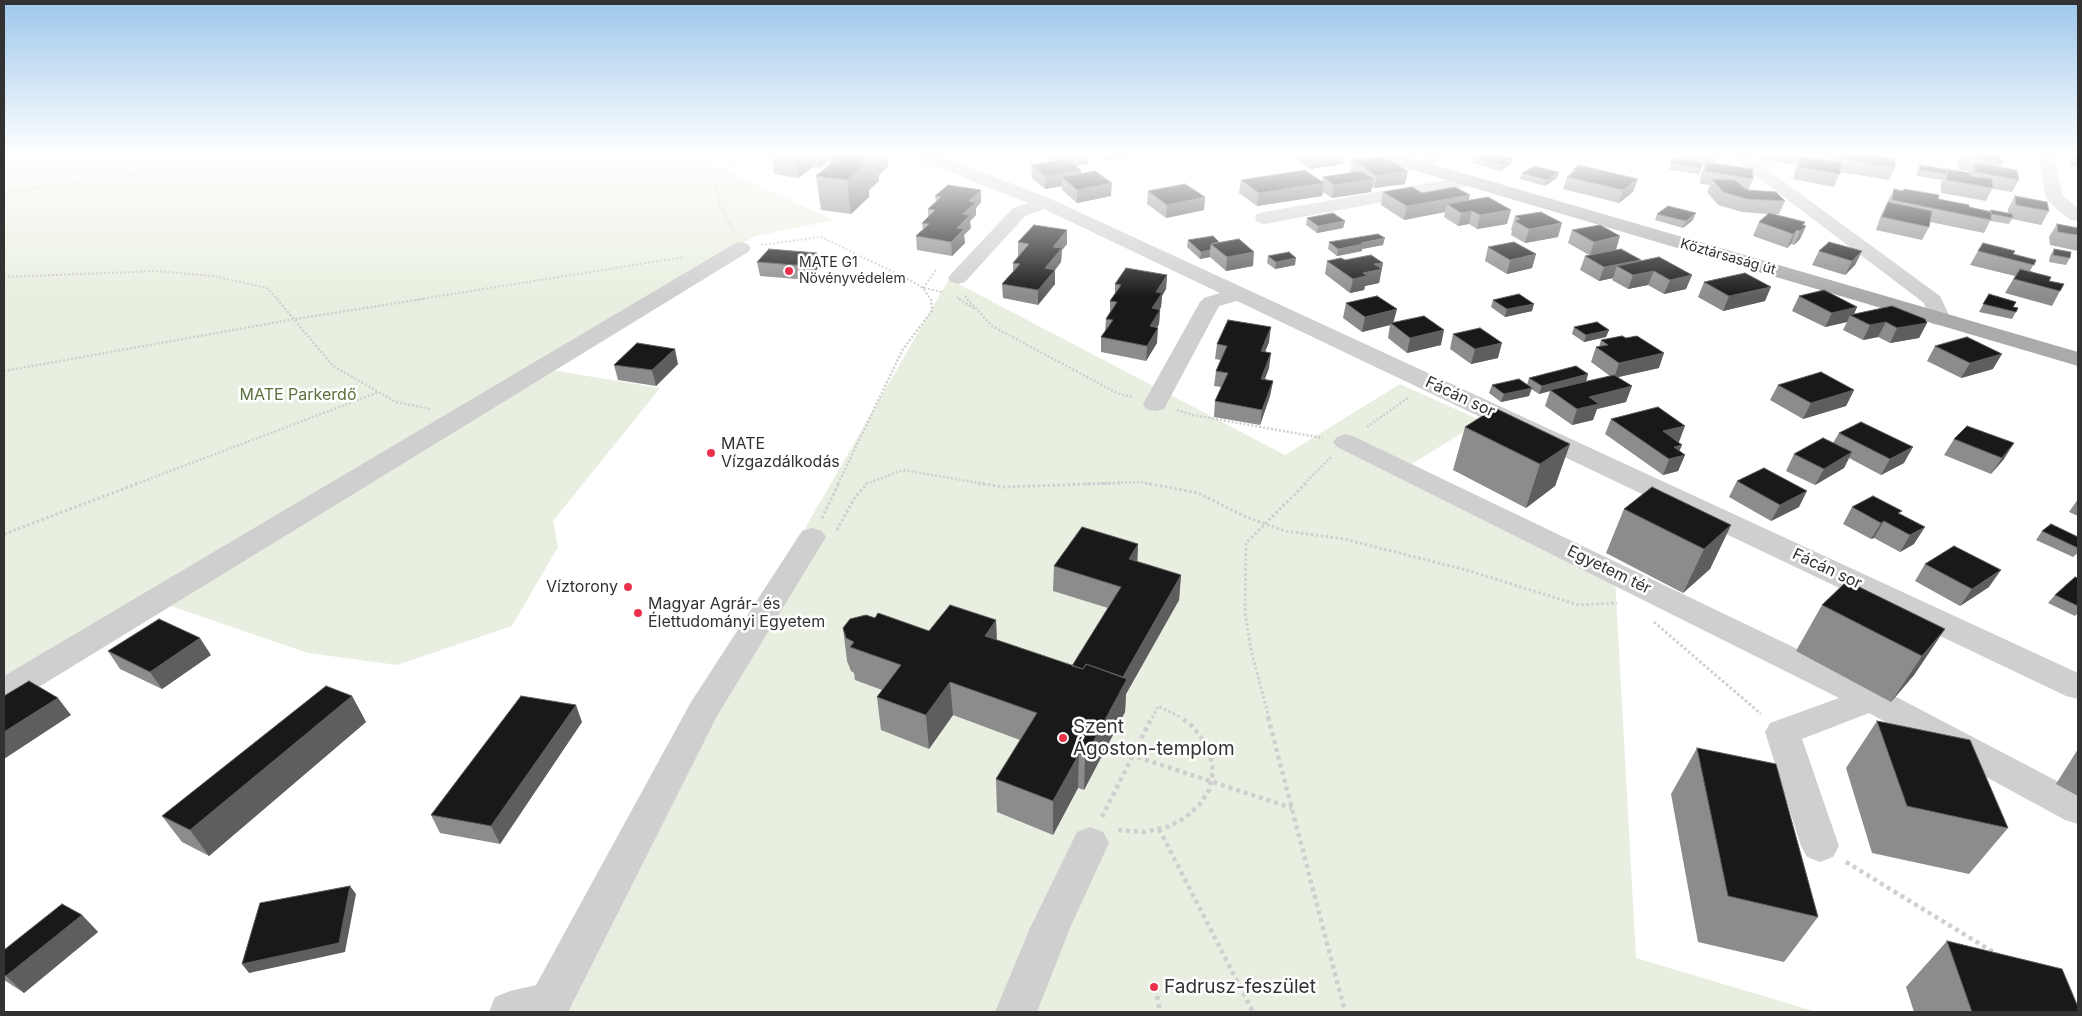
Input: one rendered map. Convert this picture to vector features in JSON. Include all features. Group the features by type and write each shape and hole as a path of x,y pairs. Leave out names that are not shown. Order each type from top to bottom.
{"main road":[{"name":"Köztársaság út","path":"1539,201 2078,359"}],"street":[{"name":"Fácán sor","path":"1041,201 2078,687"},
{"path":"1264,218 1356,201"},
{"path":"1799,201 1933,300 1940,319"},
{"path":"2059,201 2078,216"},
{"path":"958,278 1019,212 1045,203"},
{"path":"4,692 741,248"},
{"path":"1155,404 1211,302 1239,294"},
{"name":"Egyetem tér","path":"1346,442 1870,699 2078,809"},
{"path":"535,1009 703,711 812,537"},
{"path":"1820,846 1782,732 1870,699"},
{"path":"1016,1012 1050,928 1094,834"}],"path":[{"path":"719,201 737,236 741,248 821,237 906,278 923,288 931,298 932,311 903,349 812,537"},
{"path":"4,371 295,319 693,256"},
{"path":"923,288 938,266"},
{"path":"4,277 157,271 213,276 267,288 334,366 396,402 465,416"},
{"path":"1345,1012 1251,650 1244,612 1246,543 1346,442 1429,383"},
{"path":"4,534 379,392"},
{"path":"812,537 834,535 854,499 868,482 903,470 1003,487 1141,482 1198,493 1264,524 1285,531 1344,539 1466,570 1579,605 1622,603"},
{"path":"1646,616 1782,732"},
{"path":"1158,706 1176,714 1191,725 1201,737 1210,754 1213,771 1209,790 1200,804 1185,818 1159,829 1144,832 1120,831 1094,834 1158,706"},
{"path":"1107,747 1292,808"},
{"path":"1159,829 1252,1012"},
{"path":"1820,846 2001,957"},
{"path":"1157,996 1160,1012"}],"green space":[{"name":"MATE Parkerdő","path":"4,201 793,201 834,220 755,236 539,368 660,388 553,521 558,547 512,626 397,665 308,653 153,600 4,687"},
{"path":"949,279 1285,455 1400,384 1482,421 1400,471 1615,577 1636,958 1817,1012 532,1012 700,710"}],"building":[{"path":"936,201 976,202 963,214 970,215 957,228 964,229 951,242 916,236 929,224 922,223 935,210 928,209"},
{"path":"1162,201 1184,201 1167,205"},
{"path":"1399,201 1433,201 1407,206"},
{"path":"1462,201 1496,201 1511,210 1480,215 1472,211 1461,213 1447,204"},
{"path":"1899,201 1950,201 1969,205 1969,207 1991,212 1991,220"},
{"path":"2016,201 2044,201 2047,202 2049,211 2016,205"},
{"path":"1888,202 1932,211 1929,227 1882,217"},
{"path":"1668,206 1696,213 1686,221 1657,214"},
{"path":"1991,210 2012,214 2013,218 1991,214"},
{"path":"1541,212 1562,223 1529,229 1515,221 1520,219 1515,216"},
{"path":"1333,213 1345,221 1318,226 1307,218"},
{"path":"1769,213 1805,222 1802,225 1806,226 1793,234 1759,222"},
{"path":"2057,224 2078,228 2078,235 2058,232"},
{"path":"1034,225 1067,230 1053,247 1062,248 1045,268 1055,270 1038,290 1002,284 1020,264 1013,263 1029,244 1018,242"},
{"path":"1600,225 1620,236 1594,242 1572,230"},
{"path":"1378,234 1385,238 1338,249 1329,242"},
{"path":"1213,236 1219,242 1211,244 1210,250 1201,252 1188,240"},
{"path":"1239,239 1254,252 1227,257 1211,244"},
{"path":"1514,242 1536,254 1510,260 1488,247"},
{"path":"1829,242 1862,251 1852,261 1819,251"},
{"path":"1983,243 2015,251 2013,254 2036,260 2034,265 1978,251"},
{"path":"769,249 817,253 807,266 757,262"},
{"path":"1621,249 1641,260 1604,267 1585,256"},
{"path":"2054,249 2071,252 2070,258 2053,255"},
{"path":"1289,252 1296,258 1276,262 1268,256"},
{"path":"1371,255 1383,263 1374,264 1382,269 1363,273 1367,276 1353,279 1327,261 1341,258 1345,260"},
{"path":"1659,257 1692,275 1670,280 1654,271 1633,275 1617,266"},
{"path":"1126,268 1167,275 1156,292 1162,293 1152,308 1160,310 1150,326 1158,328 1147,346 1101,337 1113,320 1106,319 1117,302 1110,301 1121,285 1115,284"},
{"path":"2020,269 2051,277 2049,281 2064,284 2060,291 2014,279"},
{"path":"1745,273 1771,287 1729,296 1704,282"},
{"path":"1824,290 1857,307 1832,313 1799,296"},
{"path":"1519,294 1534,304 1507,309 1493,300"},
{"path":"1989,294 2016,302 2013,307 2018,308 2016,312 1983,304"},
{"path":"1377,296 1397,309 1365,317 1346,303"},
{"path":"1892,306 1925,319 1927,323 1897,328 1886,322 1870,325 1850,315"},
{"path":"1424,316 1444,330 1410,338 1391,323"},
{"path":"1228,320 1271,327 1261,351 1271,353 1261,379 1273,381 1262,410 1215,401 1228,373 1216,371 1227,346 1217,344"},
{"path":"1597,322 1609,330 1586,335 1574,327"},
{"path":"1480,328 1502,343 1475,349 1453,334"},
{"path":"1622,336 1626,338 1637,336 1664,353 1619,363 1596,347 1608,345 1601,340"},
{"path":"1967,337 2002,354 1970,363 1935,346"},
{"path":"637,343 675,349 652,370 614,365"},
{"path":"1576,366 1588,374 1542,386 1529,378"},
{"path":"1821,372 1854,390 1811,403 1778,385"},
{"path":"1614,375 1632,386 1589,397 1599,404 1577,409 1550,390"},
{"path":"1519,379 1532,388 1504,394 1492,385"},
{"path":"1658,407 1685,426 1663,431 1682,445 1674,447 1685,455 1669,459 1611,419"},
{"path":"1495,408 1570,444 1540,464 1465,427"},
{"path":"1861,422 1913,447 1890,459 1839,433"},
{"path":"1967,426 2014,443 2002,458 1954,439"},
{"path":"1823,438 1852,452 1824,469 1794,454"},
{"path":"1764,468 1807,491 1780,505 1737,481"},
{"path":"1652,487 1731,525 1704,549 1624,509"},
{"path":"1873,496 1902,511 1898,513 1925,527 1910,535 1884,521 1881,523 1852,507"},
{"path":"2051,524 2078,537 2078,548 2042,531"},
{"path":"1082,527 1138,544 1129,559 1181,575 1123,677 1086,664 1083,669 1072,666 1121,587 1054,566"},
{"path":"1954,546 2001,570 1972,589 1925,564"},
{"path":"2075,577 2078,578 2078,606 2055,595"},
{"path":"1847,581 1945,629 1922,656 1822,605"},
{"path":"950,605 996,620 985,636 1083,669 1086,664 1127,679 1085,757 1079,754 1053,801 996,779 1037,713 950,682 926,715 877,697 901,665 850,647 854,642 846,638 843,628 850,619 866,615 875,618 878,613 929,631"},
{"path":"159,619 200,638 150,672 108,651"},
{"path":"29,681 58,698 4,732 4,696"},
{"path":"326,686 352,696 190,830 162,816"},
{"path":"521,696 576,705 491,826 431,815"},
{"path":"1877,721 1970,740 2008,828 1907,806"},
{"path":"1697,748 1776,764 1818,917 1728,896"},
{"path":"350,886 339,943 242,964 260,903"},
{"path":"62,904 82,915 6,976 4,974 4,950"},
{"path":"1947,941 2062,969 2078,1007 2078,1012 1972,1012"}],"place":[{"name":"MATE G1 Növényvédelem","path":"789,271"},
{"name":"MATE Vízgazdálkodás","path":"711,453"},
{"name":"Víztorony","path":"628,587"},
{"name":"Magyar Agrár- és Élettudományi Egyetem","path":"638,613"},
{"name":"Szent Ágoston-templom","path":"1063,738"},
{"name":"Fadrusz-feszület","path":"1154,987"}]}
